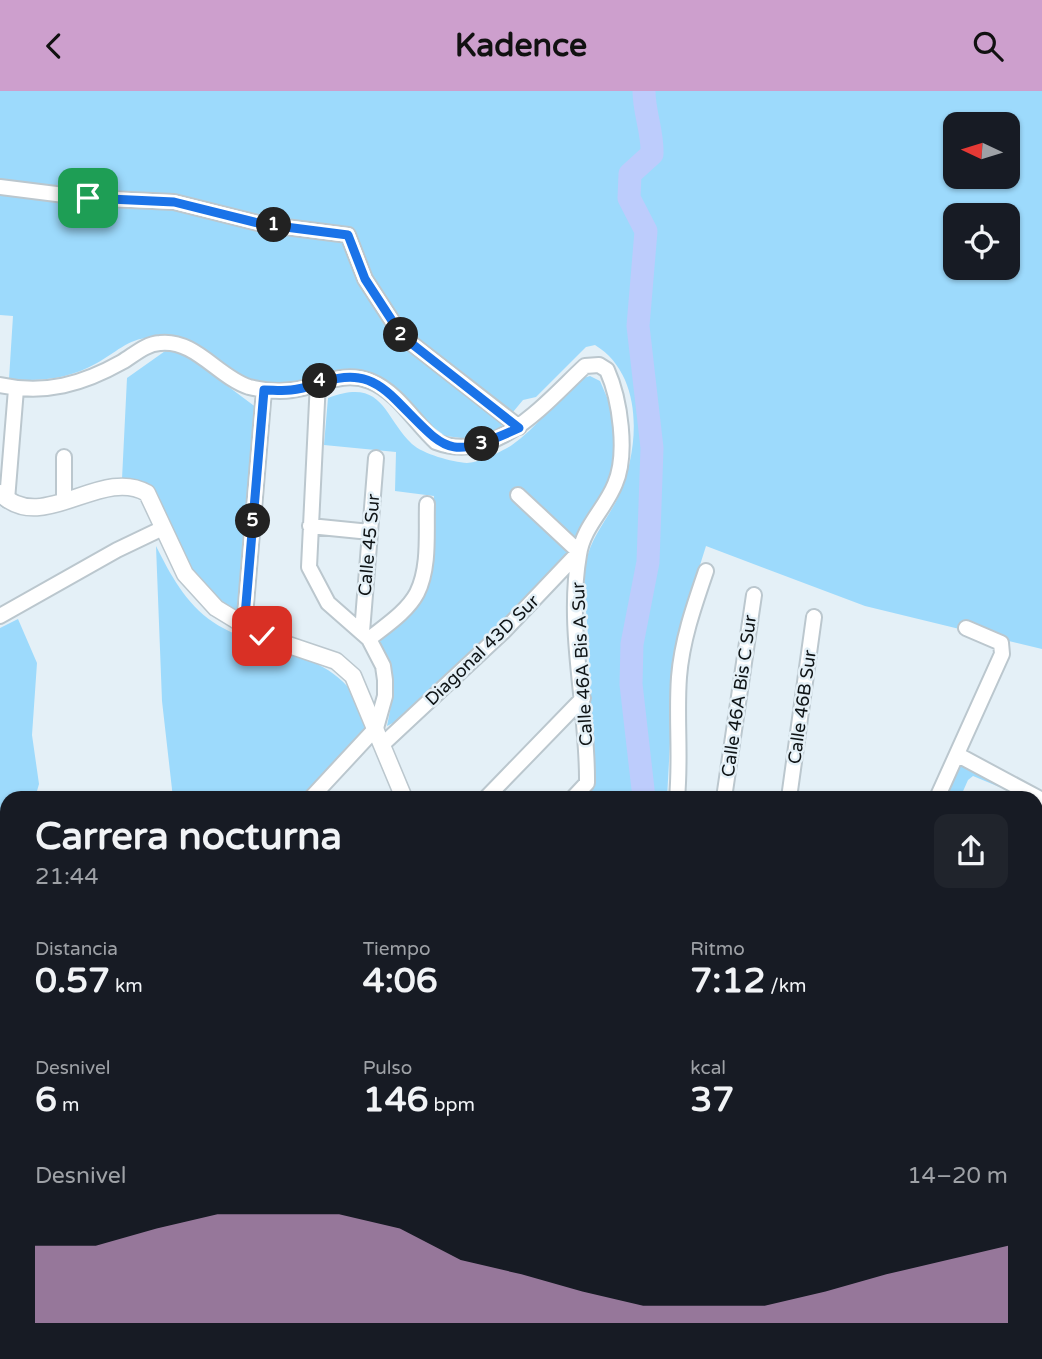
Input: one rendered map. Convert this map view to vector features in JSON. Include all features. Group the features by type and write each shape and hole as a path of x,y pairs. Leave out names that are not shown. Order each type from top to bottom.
{"street":[{"path":"0,187 88,198 174,202 262,224 348,235 365,279 402,336 519,428"},
{"path":"0,385 16,389 43,390 68,386 101,373 146,346 160,342 192,351 228,376 247,386 264,390 292,390 318,381 343,377 372,382 387,391 436,442 446,446 473,446 519,428"},
{"name":"Calle 46A Bis A Sur","path":"519,428 585,366 599,365 607,370 617,399 622,433 615,484 586,532 579,552 577,631 587,737 587,783 580,791"},
{"path":"318,381 309,567 318,588 342,618 365,636 409,604 417,592 425,561 427,504"},
{"path":"16,389 3,497 19,507 29,508 122,486 138,488 153,501 174,556 196,588 216,608 244,628 346,667 364,696 401,791"},
{"path":"244,628 264,390"},
{"path":"64,457 64,501"},
{"name":"Calle 45 Sur","path":"376,458 365,636 383,666 385,680 376,728"},
{"path":"518,495 579,552"},
{"path":"310,526 370,532"},
{"path":"0,616 117,550 163,528"},
{"name":"Diagonal 43D Sur","path":"383,744 503,632 579,552"},
{"path":"678,791 681,754 681,661 688,625 706,571"},
{"name":"Calle 46A Bis C Sur","path":"725,791 754,595"},
{"name":"Calle 46B Sur","path":"790,791 814,617"},
{"path":"940,791 1002,654 1001,643 966,628"},
{"path":"493,791 583,698"},
{"path":"318,791 376,728"},
{"path":"958,755 1025,791"}],"shaded area":[{"path":"0,91 1042,91 1042,649 865,606 706,546 684,616 674,671 667,791 590,791 595,786 585,590 586,562 596,535 619,495 631,456 634,435 630,393 622,374 611,358 595,345 586,347 536,397 523,400 498,430 470,439 445,436 367,376 308,386 264,386 247,381 198,348 169,339 149,338 135,341 86,368 65,376 32,380 9,379 13,316 0,315"},
{"path":"168,349 190,358 257,408 240,616 200,582 188,568 157,493 148,486 122,479 127,378"},
{"path":"590,376 600,381 609,402 617,448 610,483 589,514 570,553 409,715 387,726 392,683 388,664 378,643 419,604 430,575 434,496 395,491 396,452 324,445 328,398 346,393 372,396 417,448 438,457 467,463 484,459 512,445 538,423 577,380"},
{"path":"156,546 173,578 203,615 229,631 302,657 334,674 355,696 369,730 310,791 172,791 162,701"},
{"path":"18,619 37,663 32,735 39,784 37,791 0,791 0,628"},
{"path":"965,766 1013,791 973,776 963,791 948,791 960,767"}],"waterway":[{"path":"643,791 631,684 632,644 648,562 652,448 638,326 646,231 629,198 630,174 652,154 644,91"}],"route":[{"path":"88,198 174,202 262,224 348,235 365,279 402,336 430,361 519,428 490,442 473,446 446,446 436,442 387,391 360,378 343,377 318,381 292,390 264,390 244,628 262,636"}]}
